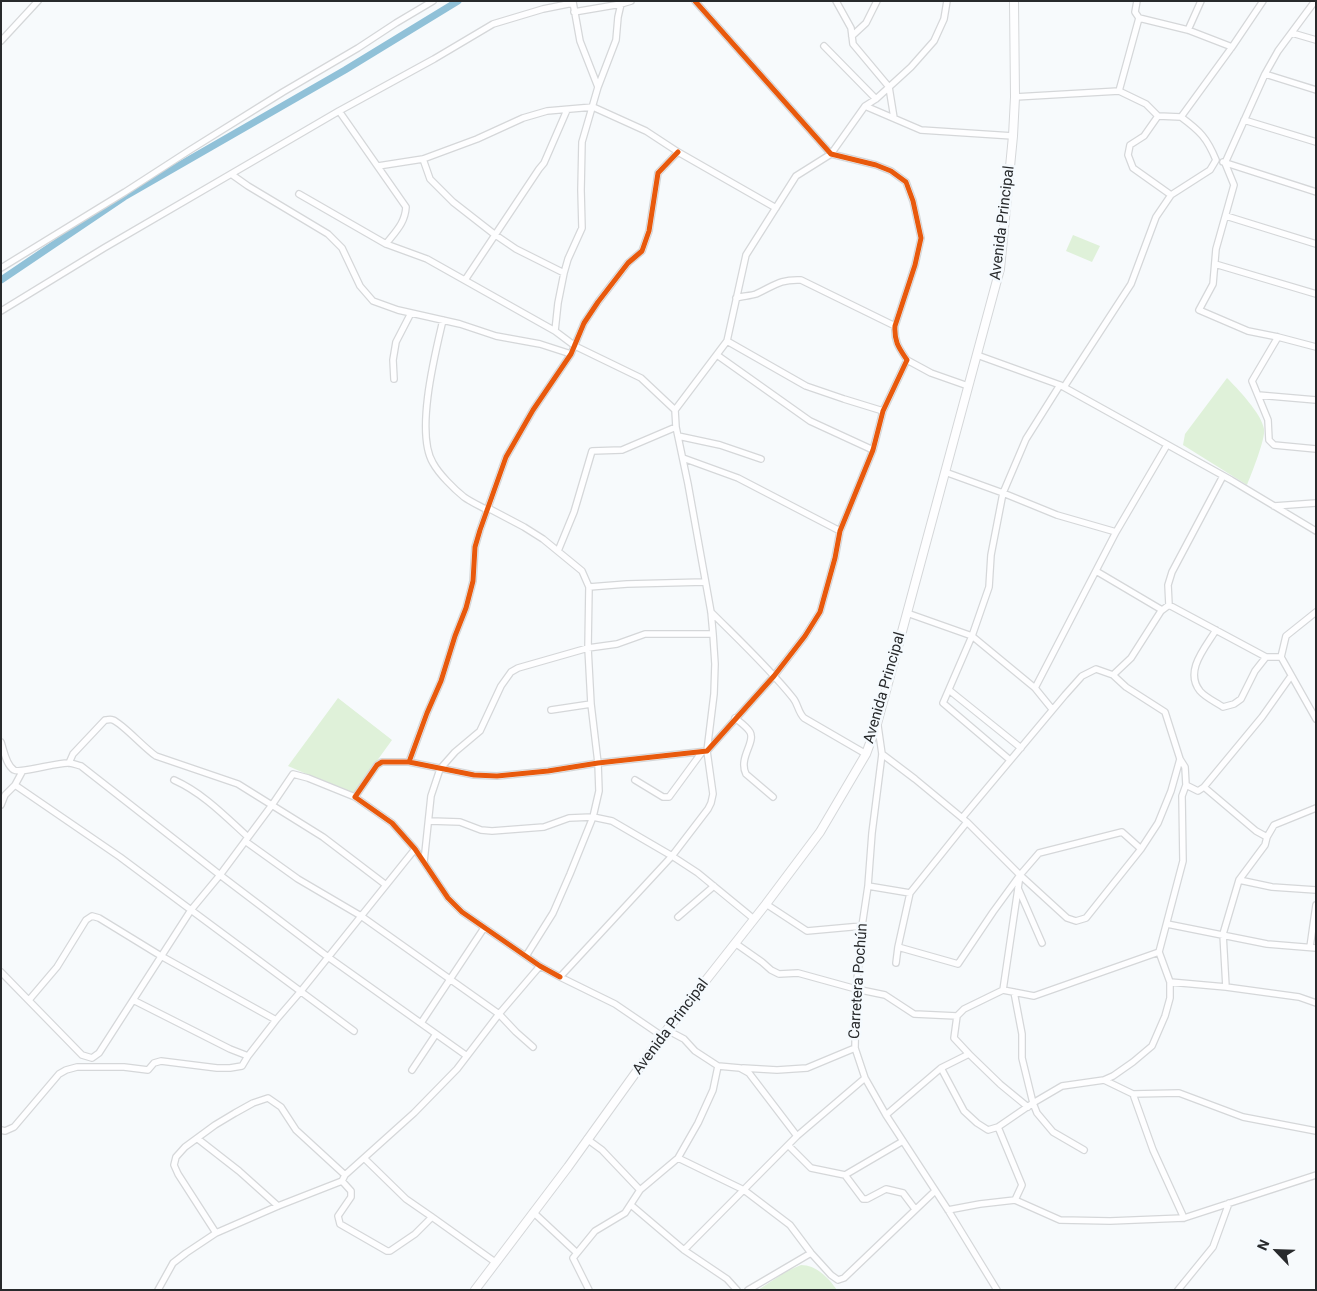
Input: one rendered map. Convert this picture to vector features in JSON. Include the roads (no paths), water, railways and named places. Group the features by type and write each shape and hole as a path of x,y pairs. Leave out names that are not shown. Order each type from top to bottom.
{"main road":[{"name":"Avenida Principal","path":"475,1290 665,1033 820,832 866,754 877,724 1000,269 1013,136 1015,97 1014,1"}],"street":[{"path":"1,41 38,1"},
{"path":"1,268 432,1"},
{"path":"574,12 631,1"},
{"path":"695,1 831,154 867,162 884,168 904,179 908,186 921,238 915,265 895,326 896,342 907,360 931,373 968,386"},
{"path":"836,1 851,28 854,44 889,87 894,118"},
{"path":"852,36 866,23 877,1"},
{"path":"560,977 672,856 711,803 712,794 704,751 714,694 715,671 711,612 676,427 675,410 727,341 746,255 796,176 831,154 865,106 876,99 911,67 934,41 944,18 947,1"},
{"path":"1137,1 1135,12 1139,18 1188,30 1232,47"},
{"path":"1188,30 1201,1"},
{"path":"1181,117 1263,1"},
{"path":"1315,1 1278,51 1265,74 1225,163 1234,186 1216,250 1213,284 1199,310 1248,330 1316,347"},
{"path":"1,311 230,174 493,24 573,2 580,41 598,87"},
{"path":"555,331 564,273 582,228 582,142 598,87 616,40 621,4"},
{"path":"1119,91 1139,18"},
{"path":"1292,33 1316,40"},
{"path":"824,46 876,99"},
{"path":"1265,74 1316,90"},
{"path":"1015,97 1119,91 1146,104 1158,116 1181,117 1199,131 1212,149 1216,160"},
{"path":"865,106 921,130 1013,136"},
{"path":"378,166 423,159 477,139 523,118 548,111 593,108 646,131 678,152 776,208"},
{"path":"464,280 544,163 567,110"},
{"path":"339,111 406,206 405,216 401,224 386,244"},
{"path":"1158,116 1144,136 1130,145 1128,155 1133,168 1171,195"},
{"path":"1244,120 1316,142"},
{"path":"408,762 441,681 466,608 473,581 475,547 506,458 533,410 571,354 584,323 628,264 642,252 649,231 658,173 678,152"},
{"path":"423,159 430,179 453,202 516,249 564,273"},
{"path":"1010,760 943,703 972,636 989,587 991,555 1003,494 1026,439 1131,284 1156,217 1171,195 1210,170 1216,160"},
{"path":"1216,160 1316,192"},
{"path":"230,174 328,234 342,248 360,286 373,301 398,310 443,320 496,336 540,344 571,354"},
{"path":"299,194 386,244 427,259 555,331 575,346 641,378 675,410"},
{"path":"1226,216 1316,244"},
{"path":"1215,264 1316,294"},
{"path":"736,298 754,294 779,282 790,279 801,280 895,326"},
{"path":"394,378 393,360 396,342 411,313"},
{"path":"443,320 432,369 426,419 426,444 432,463 446,480 464,496 534,533 558,551 582,571 589,587 588,648 599,791 593,817 581,850 553,913 526,956"},
{"path":"1278,337 1252,382 1268,420 1269,440 1274,445 1316,448"},
{"path":"727,341 806,386 882,411"},
{"path":"977,354 1062,386 1223,476 1316,531"},
{"path":"717,355 810,421 873,450"},
{"path":"635,780 663,797 669,797 704,751 774,676 805,636 820,612 835,558 840,531 873,450 882,411 907,360"},
{"path":"1258,395 1316,400"},
{"path":"558,551 574,512 592,451 622,450 676,427"},
{"path":"678,436 720,446 761,459"},
{"path":"1035,688 1116,532 1167,445"},
{"path":"683,458 738,478 840,531"},
{"path":"945,472 1057,515 1116,532"},
{"path":"1169,605 1168,585 1172,572 1223,476"},
{"path":"1274,506 1316,503"},
{"path":"1096,571 1162,610"},
{"path":"589,587 705,582"},
{"path":"1112,675 1131,658 1162,610 1169,605"},
{"path":"1169,605 1266,657 1280,657"},
{"path":"711,612 774,676 794,700 800,714 804,718 866,754"},
{"path":"1316,612 1286,636 1280,657 1316,720"},
{"path":"906,613 972,636 1035,688 1052,709"},
{"path":"1216,630 1198,659 1193,671 1195,682 1200,692 1223,706 1234,704 1241,699 1255,671 1266,657"},
{"path":"424,862 430,821 431,796 440,769 480,731 501,686 512,672 518,668 588,648 617,644 645,634 712,634"},
{"path":"896,963 910,893 1010,760 1082,676 1096,669 1112,675 1126,687 1165,712 1180,759 1185,767 1186,785 1182,796 1183,861 1159,952 1170,982 1170,998 1165,1016 1152,1046 1113,1076 1104,1080 1062,1086 998,1127 988,1130 964,1111 942,1068"},
{"path":"1186,785 1198,791 1204,787 1262,717 1292,676"},
{"path":"949,690 1021,748"},
{"path":"551,710 591,704"},
{"path":"735,718 750,732 751,736 743,760 744,770 746,774 773,797"},
{"path":"68,763 73,754 105,720 112,720 156,756 238,784 323,837 386,884"},
{"name":"Carretera Pochún","path":"877,724 882,754 856,989 855,1048 865,1078 886,1115 948,1210 995,1289"},
{"path":"1,742 7,762 14,770 22,772 39,767 68,763 81,766 220,876 328,957 467,1056"},
{"path":"355,797 379,763 382,762 408,762 474,775 497,776 704,751"},
{"path":"882,754 964,820 1020,876 1068,918 1076,921 1086,918 1158,823 1171,791 1180,759"},
{"path":"1,805 5,795 15,785 22,772"},
{"path":"1,972 82,1055 92,1058 98,1053 191,910 220,876 272,805 292,774 308,778 355,797 389,820 415,849 454,905 484,928 540,966 615,1004 665,1033 684,1039 694,1051 718,1066 777,1070 807,1068 855,1048"},
{"path":"174,780 187,786 216,807 246,839 298,879 361,916 499,1014 533,1047"},
{"path":"15,785 120,857 354,1031"},
{"path":"1204,787 1256,831 1267,837"},
{"path":"1226,987 1223,934 1239,880 1265,845 1274,825 1316,808"},
{"path":"430,821 460,822 478,829 492,831 544,828 569,818 593,817 612,821 698,873 754,919"},
{"path":"898,947 958,964 993,912 1039,853 1122,832 1140,849"},
{"path":"1,1130 5,1131 14,1126 59,1074 77,1067 124,1067 148,1070 154,1062 161,1061 230,1068 242,1066 276,1020 415,849"},
{"path":"1003,990 1020,876"},
{"path":"1239,880 1272,887 1316,890"},
{"path":"678,917 714,886"},
{"path":"868,886 910,893"},
{"path":"1018,888 1042,943"},
{"path":"766,904 806,931 862,926"},
{"path":"1167,924 1267,944 1313,947 1316,905"},
{"path":"29,1000 57,966 86,920 92,916 99,918 161,956 276,1020"},
{"path":"421,1023 484,928"},
{"path":"735,943 779,974 798,972 856,989 885,995 914,1014 957,1016"},
{"path":"1084,1150 1053,1132 1030,1105 1000,1084 968,1054 954,1038 957,1016 964,1009 1003,990 1034,996 1159,952"},
{"path":"158,1290 173,1263 186,1252 216,1233 344,1178 414,1113 456,1069 540,966"},
{"path":"1170,982 1226,987 1299,997 1316,1004"},
{"path":"1014,992 1022,1034 1022,1058 1030,1105"},
{"path":"133,1000 230,1049 248,1056"},
{"path":"412,1070 436,1034"},
{"path":"886,1115 942,1068 968,1054"},
{"path":"589,1290 574,1258 595,1231 625,1213 640,1190 678,1158 714,1090 718,1066"},
{"path":"740,1068 749,1073 797,1136"},
{"path":"684,1250 797,1136 865,1078"},
{"path":"1104,1080 1133,1094 1179,1093 1243,1117 1316,1131"},
{"path":"1133,1094 1153,1150 1184,1218"},
{"path":"216,1233 178,1174 174,1165 176,1157 185,1147 215,1125 253,1103 268,1098 280,1107 296,1130 344,1178 351,1190 351,1197 338,1216 340,1224 387,1251 415,1234 432,1216"},
{"path":"998,1127 1022,1185 1015,1200"},
{"path":"198,1139 239,1170 278,1206"},
{"path":"587,1139 602,1150 640,1190"},
{"path":"789,1146 811,1168 845,1174 904,1141"},
{"path":"364,1158 406,1199 495,1262"},
{"path":"678,1158 744,1190 790,1226 811,1253 838,1280 844,1278 935,1191"},
{"path":"845,1174 863,1199 867,1200 886,1189 903,1194 915,1209"},
{"path":"948,1210 1015,1200 1060,1220 1110,1221 1184,1218 1316,1175"},
{"path":"1178,1290 1213,1247 1229,1204"},
{"path":"631,1205 684,1250 727,1279 737,1290"},
{"path":"533,1212 577,1254"},
{"path":"748,1290 811,1253"}],"waterway":[{"path":"1,280 124,197 345,70 458,1"}]}
